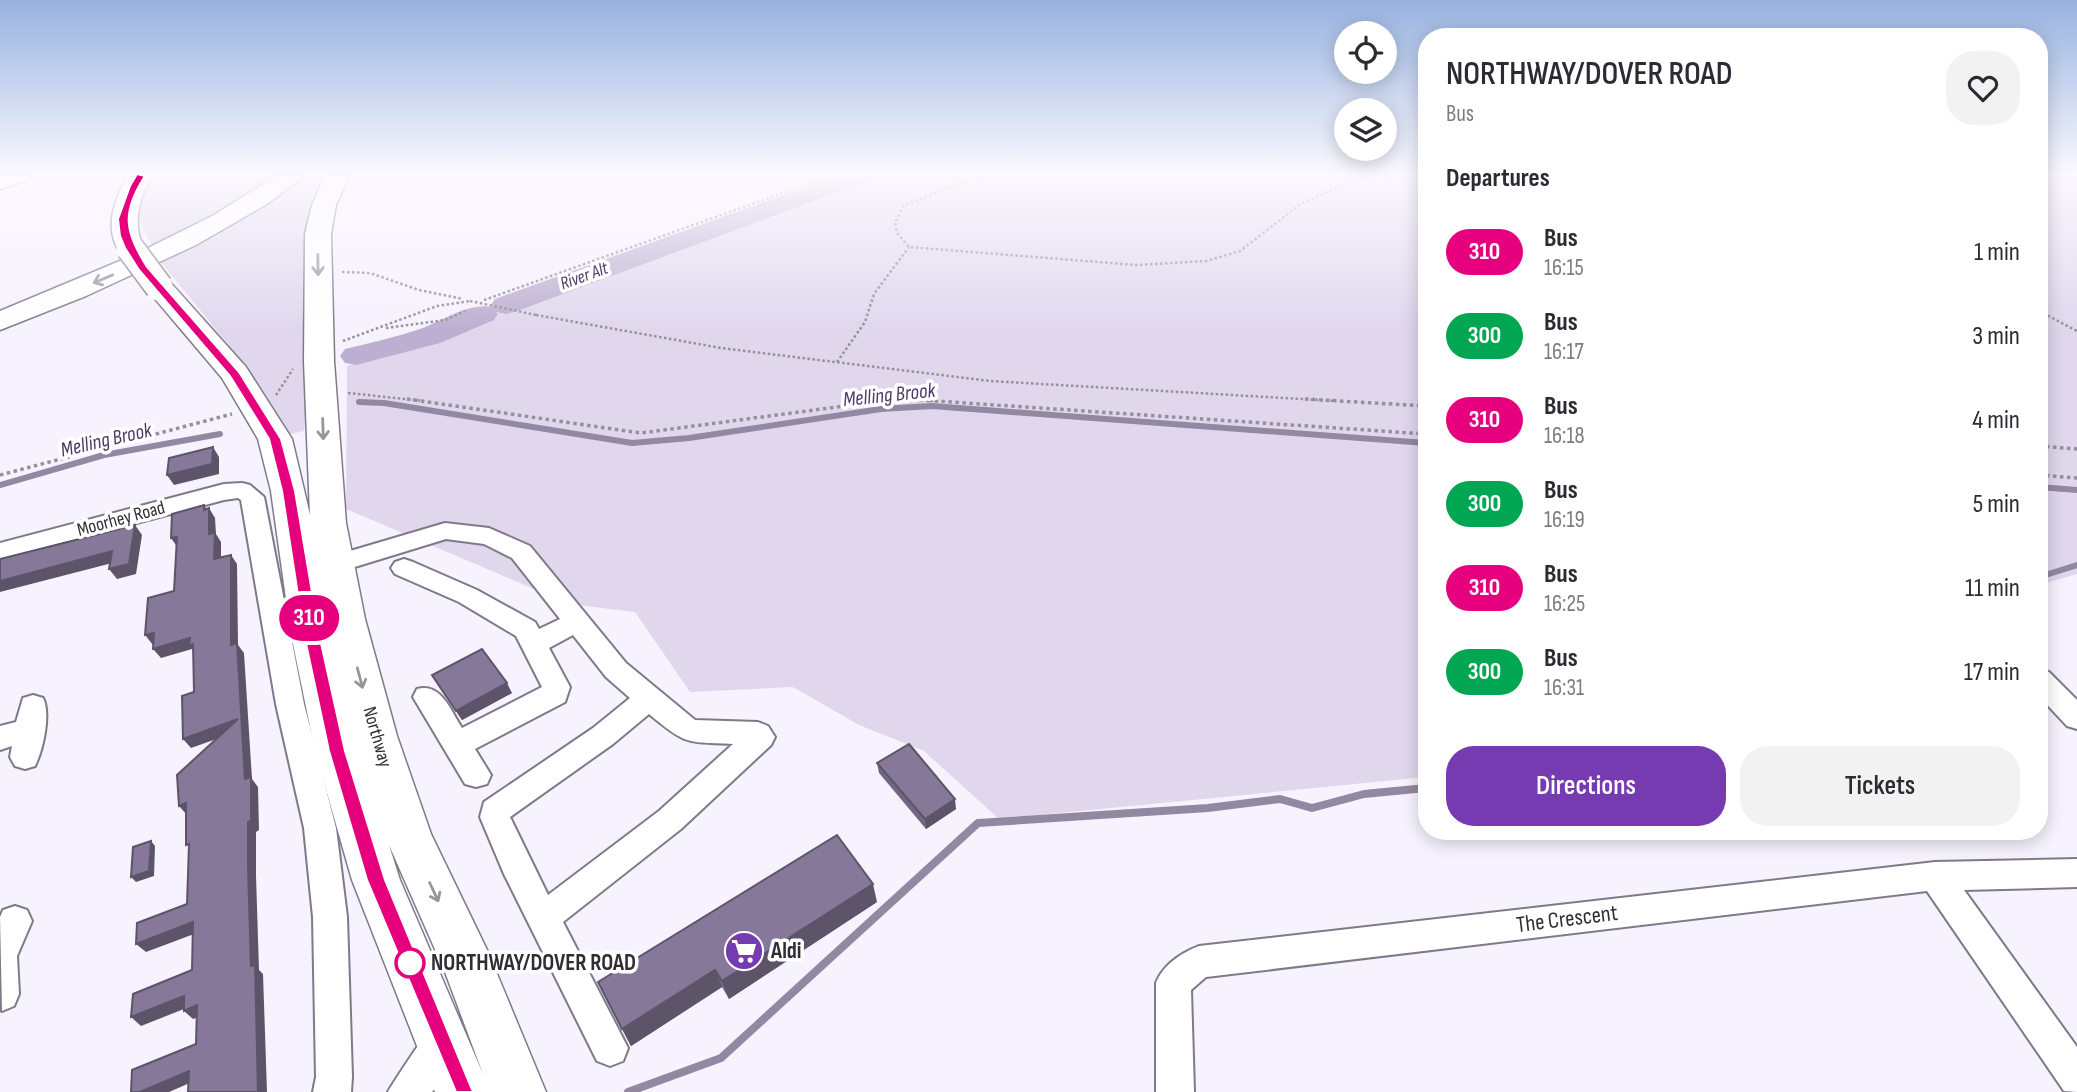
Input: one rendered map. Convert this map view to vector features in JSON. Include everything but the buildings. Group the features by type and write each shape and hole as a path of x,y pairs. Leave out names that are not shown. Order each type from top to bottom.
{"highway":[{"name":"Northway","path":"123,227 130,248 236,394 275,439 288,491 318,569 345,619 375,736 408,835 470,969 518,1092"},
{"path":"0,321 165,250 207,227"},
{"name":"Northway","path":"319,227 317,366 325,487 318,569 337,751 376,880 463,1092"}],"street":[{"name":"Moorhey Road","path":"0,551 224,492 242,490 251,494 290,704 320,828 330,916 334,1077 332,1092"},
{"path":"318,569 386,546 445,531 489,536 521,552 616,670 689,731 758,734 761,737 670,820 543,918"},
{"path":"404,568 468,596 526,629 556,687 555,694 458,744"},
{"path":"533,644 578,621"},
{"path":"2048,687 2075,712"},
{"path":"428,697 476,775"},
{"path":"610,1048 515,864 495,817 495,811 603,736 648,699"},
{"path":"0,738 29,731"},
{"name":"The Crescent","path":"1175,1092 1173,983 1199,962 1935,876 2077,873"},
{"path":"1935,876 2077,1078"},
{"path":"2,994 0,956 15,921"},
{"path":"407,1092 424,1073 442,1042"}],"path":[{"path":"484,300 688,227"},
{"path":"895,227 897,234 909,247 1160,265 1201,262 1247,248 1271,227"},
{"path":"837,363 868,319 874,303 874,294 909,247"},
{"path":"340,272 368,271 414,288 536,315 685,342 837,363 1030,385 1418,406"},
{"path":"273,400 317,366 381,329 431,306 470,301"},
{"path":"381,329 445,320 465,311"},
{"path":"2048,316 2077,331"},
{"path":"317,366 352,393 641,433 843,406 921,400 1418,432"},
{"path":"0,475 236,394"},
{"path":"2048,447 2077,449"},
{"path":"2048,476 2077,478"}],"shaded area":[{"path":"143,227 192,227 155,249"},
{"path":"225,227 308,227 303,266 304,332 309,376 304,431 286,435 244,364 160,261"},
{"path":"735,227 1418,227 1418,778 999,819 924,751 859,725 793,687 690,692 635,612 569,604 346,509 347,366 411,348 529,300"},
{"path":"2048,227 2077,227 2077,574 2048,582"}],"waterway":[{"name":"River Alt","path":"506,305 720,227"},
{"name":"River Alt","path":"356,356 429,336 483,314"},
{"name":"Melling Brook","path":"359,402 384,403 632,443 689,438 881,409 932,406 1418,442"},
{"name":"Melling Brook","path":"0,485 104,455 220,434"},
{"name":"Melling Brook","path":"2048,488 2077,490"},
{"path":"2048,574 2077,565"},
{"path":"628,1092 721,1058 978,823 1208,808 1280,799 1312,808 1364,794 1418,789"}],"bus line":[{"name":"310","path":"123,227 130,248 143,268 235,374 275,439 288,491 312,634 337,751 376,880 463,1092"}],"place":[{"name":"Aldi","path":"744,951"},
{"name":"NORTHWAY/DOVER ROAD","path":"410,963"}]}
